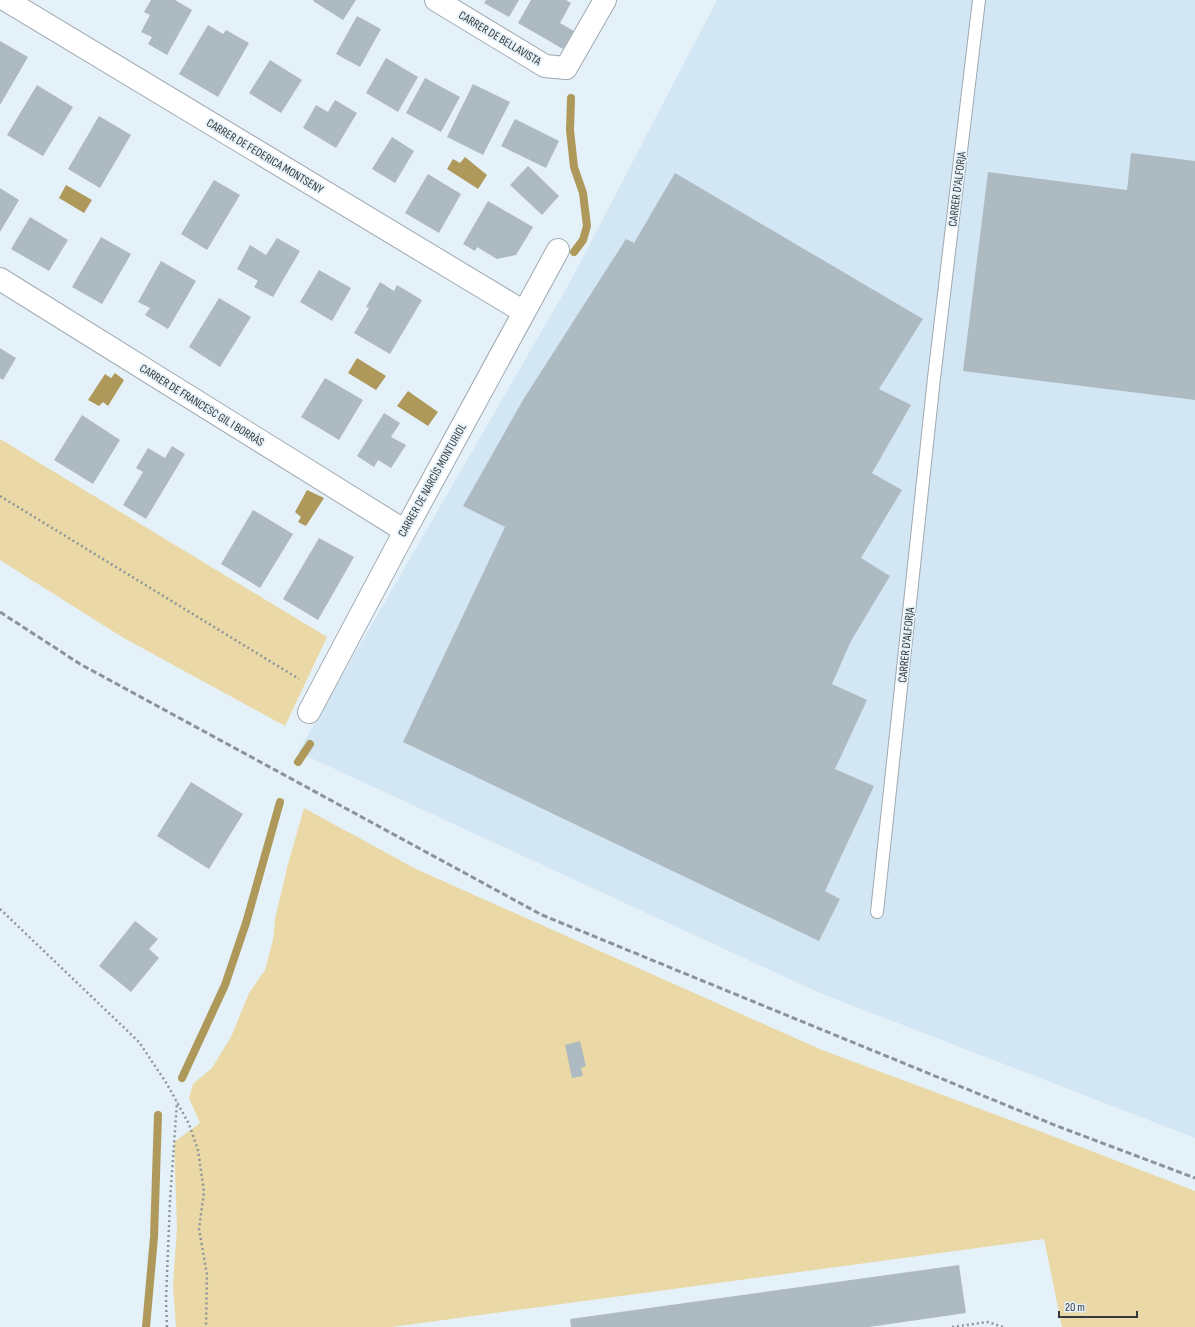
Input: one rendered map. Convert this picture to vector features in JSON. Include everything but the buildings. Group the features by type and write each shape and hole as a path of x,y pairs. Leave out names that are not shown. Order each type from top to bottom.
{"street":[{"name":"CARRER DE FEDERICA MONTSENY","path":"6,0 524,312"},
{"name":"CARRER DE BELLAVISTA","path":"436,0 545,66 566,68 605,0"},
{"name":"CARRER DE NARCÍS MONTURIOL","path":"309,712 405,531 558,250"},
{"name":"CARRER DE FRANCESC GIL I BORRÀS","path":"0,279 405,531"}],"lane":[{"name":"CARRER D'ALFORJA","path":"877,912 934,378 979,0"}],"path":[{"path":"0,496 301,680"},
{"path":"0,909 139,1042 167,1084 189,1124 198,1150 204,1192 199,1229 206,1275 206,1327"},
{"path":"167,1327 166,1292 177,1101"},
{"path":"952,1327 988,1322 1003,1327"}],"shaded area":[{"path":"717,0 1195,0 1195,1138 820,993 298,752 570,282"},
{"path":"465,157 487,175 478,189 447,169 453,159 460,163"},
{"path":"66,185 92,200 84,213 59,198"},
{"path":"357,358 386,376 376,390 348,373"},
{"path":"115,373 124,380 108,406 103,402 99,406 88,400 105,374 111,378"},
{"path":"408,391 438,412 428,426 397,406"},
{"path":"0,439 327,637 285,726 122,637 0,560"},
{"path":"307,490 324,498 306,526 298,522 301,517 295,512"},
{"path":"304,808 416,869 822,1050 1195,1191 1195,1327 1062,1327 1044,1239 392,1327 176,1327 173,1286 177,1227 174,1142 200,1123 189,1098 193,1084 212,1068 231,1037 249,993 265,970 273,940 275,919 288,864"}],"waterway":[{"path":"571,98 570,130 574,167 583,193 587,226 583,240 574,252"},
{"path":"298,762 310,744"},
{"path":"182,1078 225,985 246,923 280,802"},
{"path":"146,1327 154,1237 158,1115"}],"railway":[{"path":"0,612 80,664 542,915 1057,1126 1195,1178"}]}
